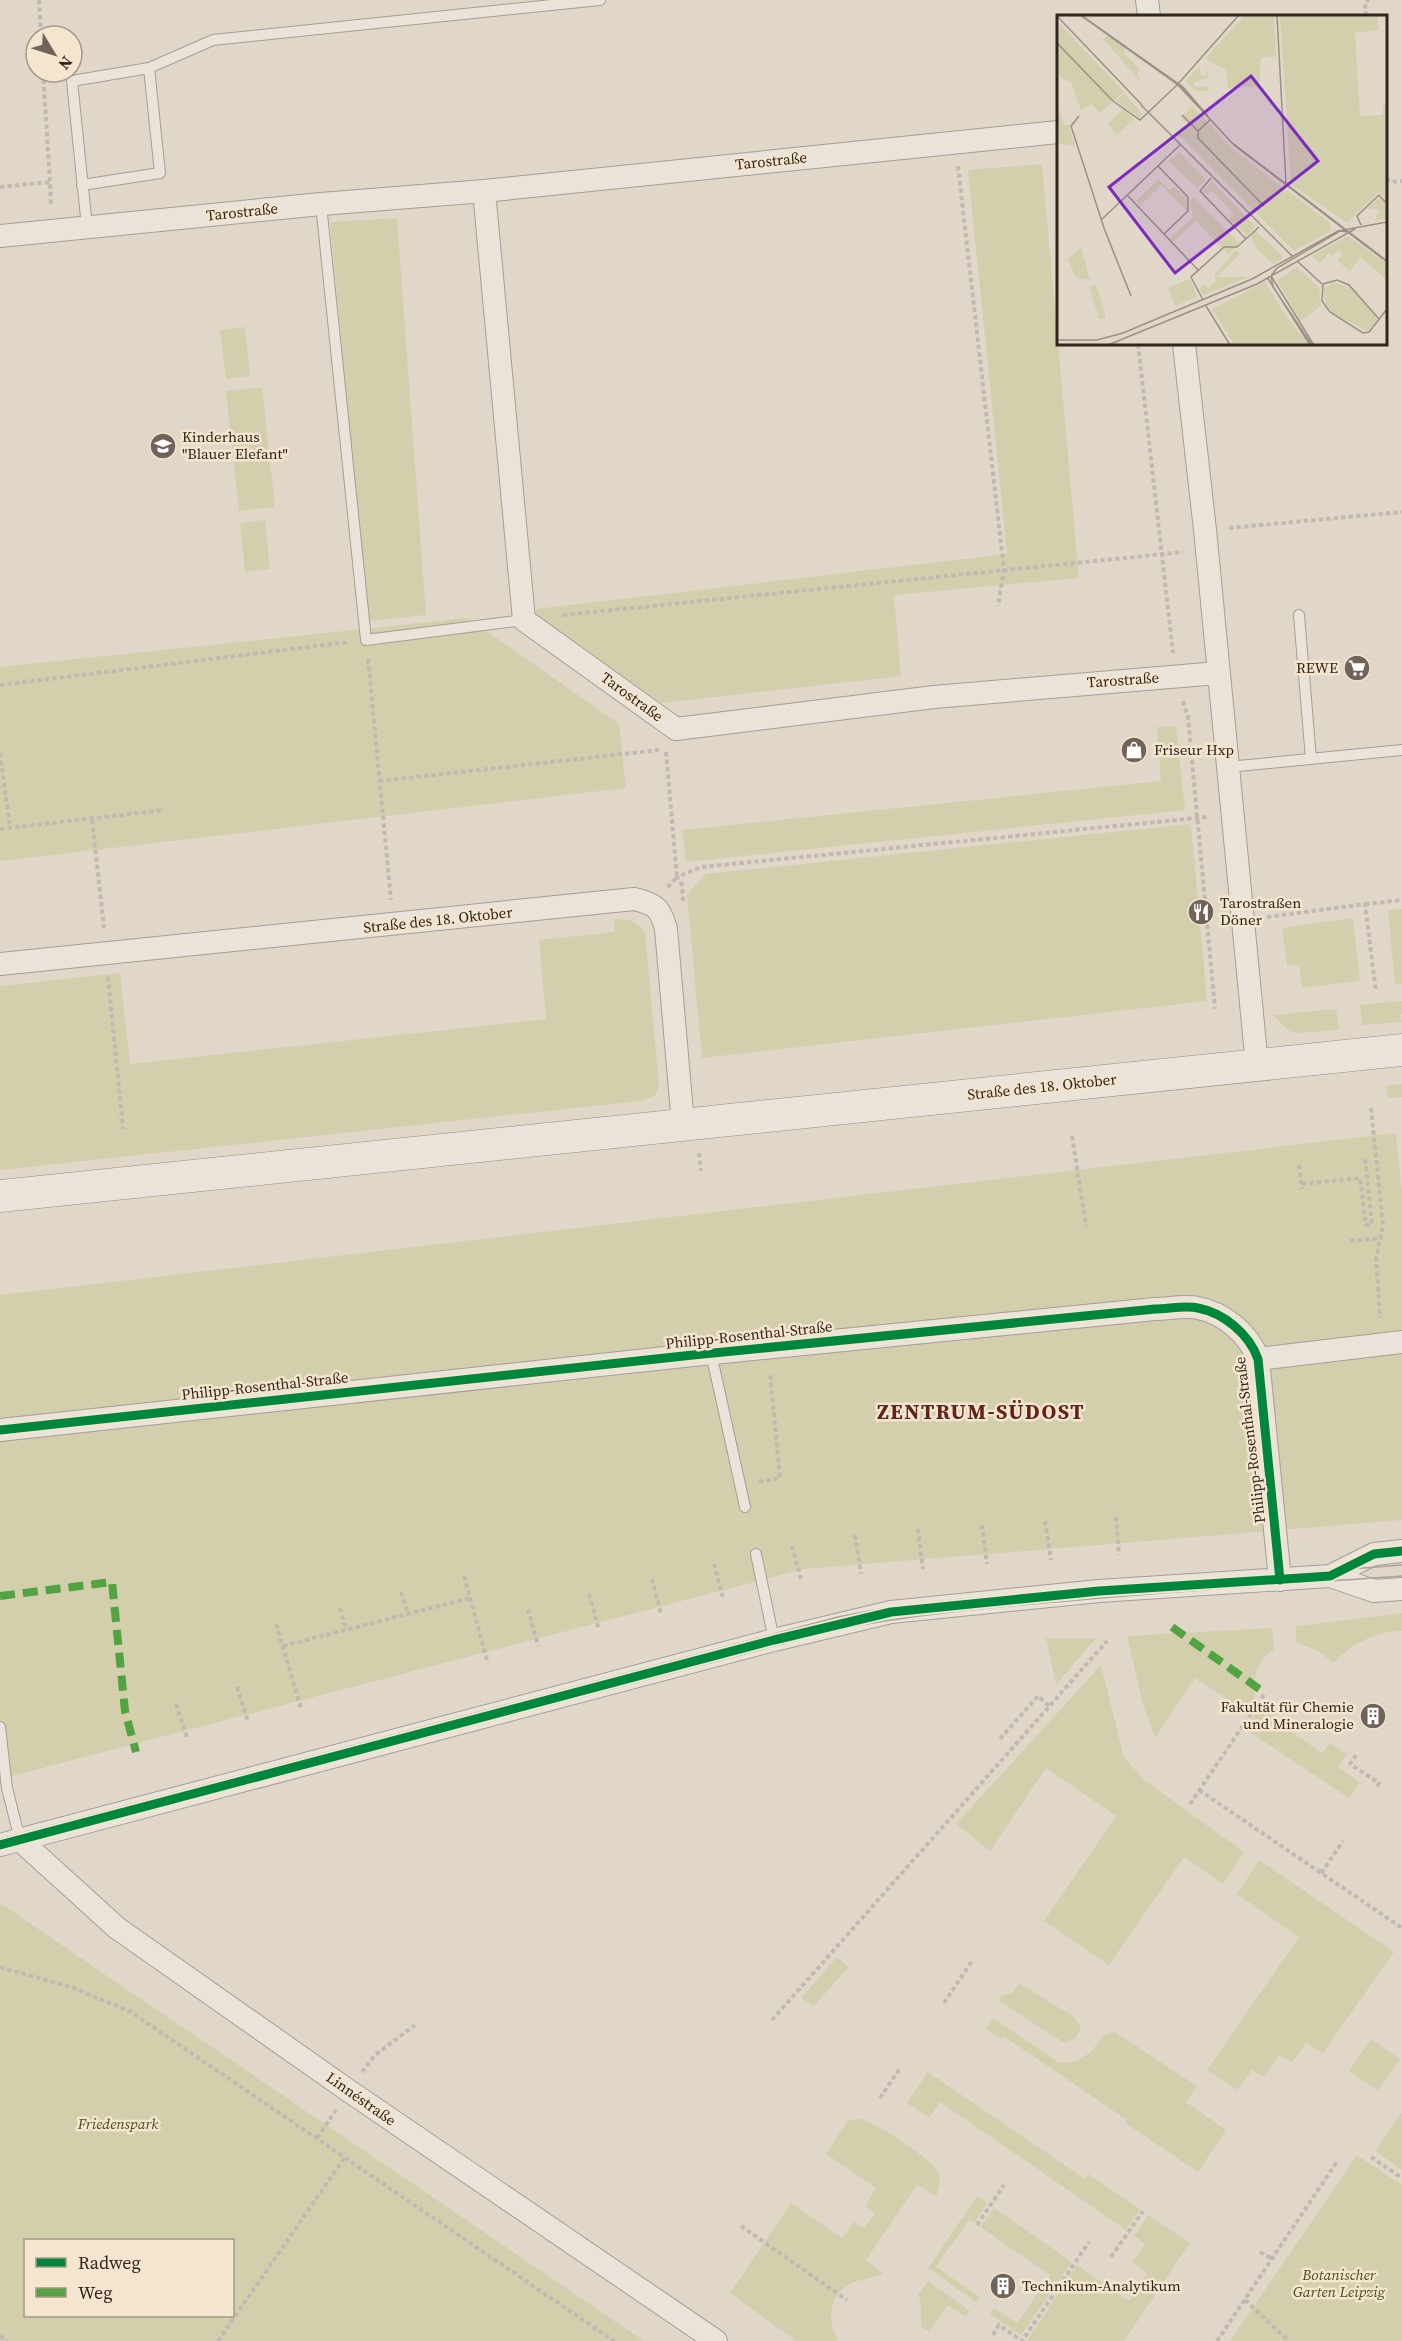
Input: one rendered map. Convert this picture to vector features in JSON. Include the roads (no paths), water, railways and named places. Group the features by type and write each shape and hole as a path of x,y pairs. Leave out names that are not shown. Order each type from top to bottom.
{"main road":[{"name":"Straße des 18. Oktober","path":"0,1196 1402,1050"}],"street":[{"path":"1147,0 1149,15"},
{"name":"Tarostraße","path":"0,236 1057,132"},
{"path":"484,190 524,620"},
{"path":"1184,345 1257,1065"},
{"name":"Tarostraße","path":"524,620 676,729 934,697 1218,673"},
{"name":"Straße des 18. Oktober","path":"0,964 634,899 653,904 662,915 666,929 683,1124"},
{"name":"Philipp-Rosenthal-Straße","path":"0,1430 711,1353 1155,1309 1196,1307 1219,1314 1240,1331 1254,1348 1258,1359 1280,1580"},
{"name":"Philipp-Rosenthal-Straße","path":"1258,1359 1393,1343"},
{"path":"10,1842 774,1640 891,1612 1099,1591 1330,1576 1374,1554 1402,1551"},
{"path":"1330,1576 1374,1591 1402,1589"},
{"name":"Linnéstraße","path":"10,1842 117,1928 349,2091 716,2341"}],"lane":[{"path":"87,227 72,81 149,68 213,40 600,0"},
{"path":"82,184 160,173 149,68"},
{"path":"321,204 366,640 524,620"},
{"path":"1299,615 1311,759"},
{"path":"1228,767 1402,750"},
{"path":"711,1353 745,1507"},
{"path":"756,1554 774,1640"},
{"path":"0,1727 10,1842"}],"tram line":[{"path":"0,1839 838,1617 890,1607 963,1599 1402,1565"},
{"path":"0,1850 839,1629 920,1616 1001,1607 1402,1576"}],"place":[{"name":"Kinderhaus \"Blauer Elefant\"","path":"163,446"},
{"name":"REWE","path":"1357,668"},
{"name":"Friseur Hxp","path":"1134,750"},
{"name":"Tarostraßen Döner","path":"1201,912"},
{"name":"Fakultät für Chemie und Mineralogie","path":"1373,1716"},
{"name":"Technikum-Analytikum","path":"1003,2286"}],"district":[{"name":"ZENTRUM-SÜDOST","path":"981,1412"}],"park label":[{"name":"Friedenspark","path":"118,2124"},
{"name":"Botanischer Garten Leipzig","path":"1339,2284"}]}
